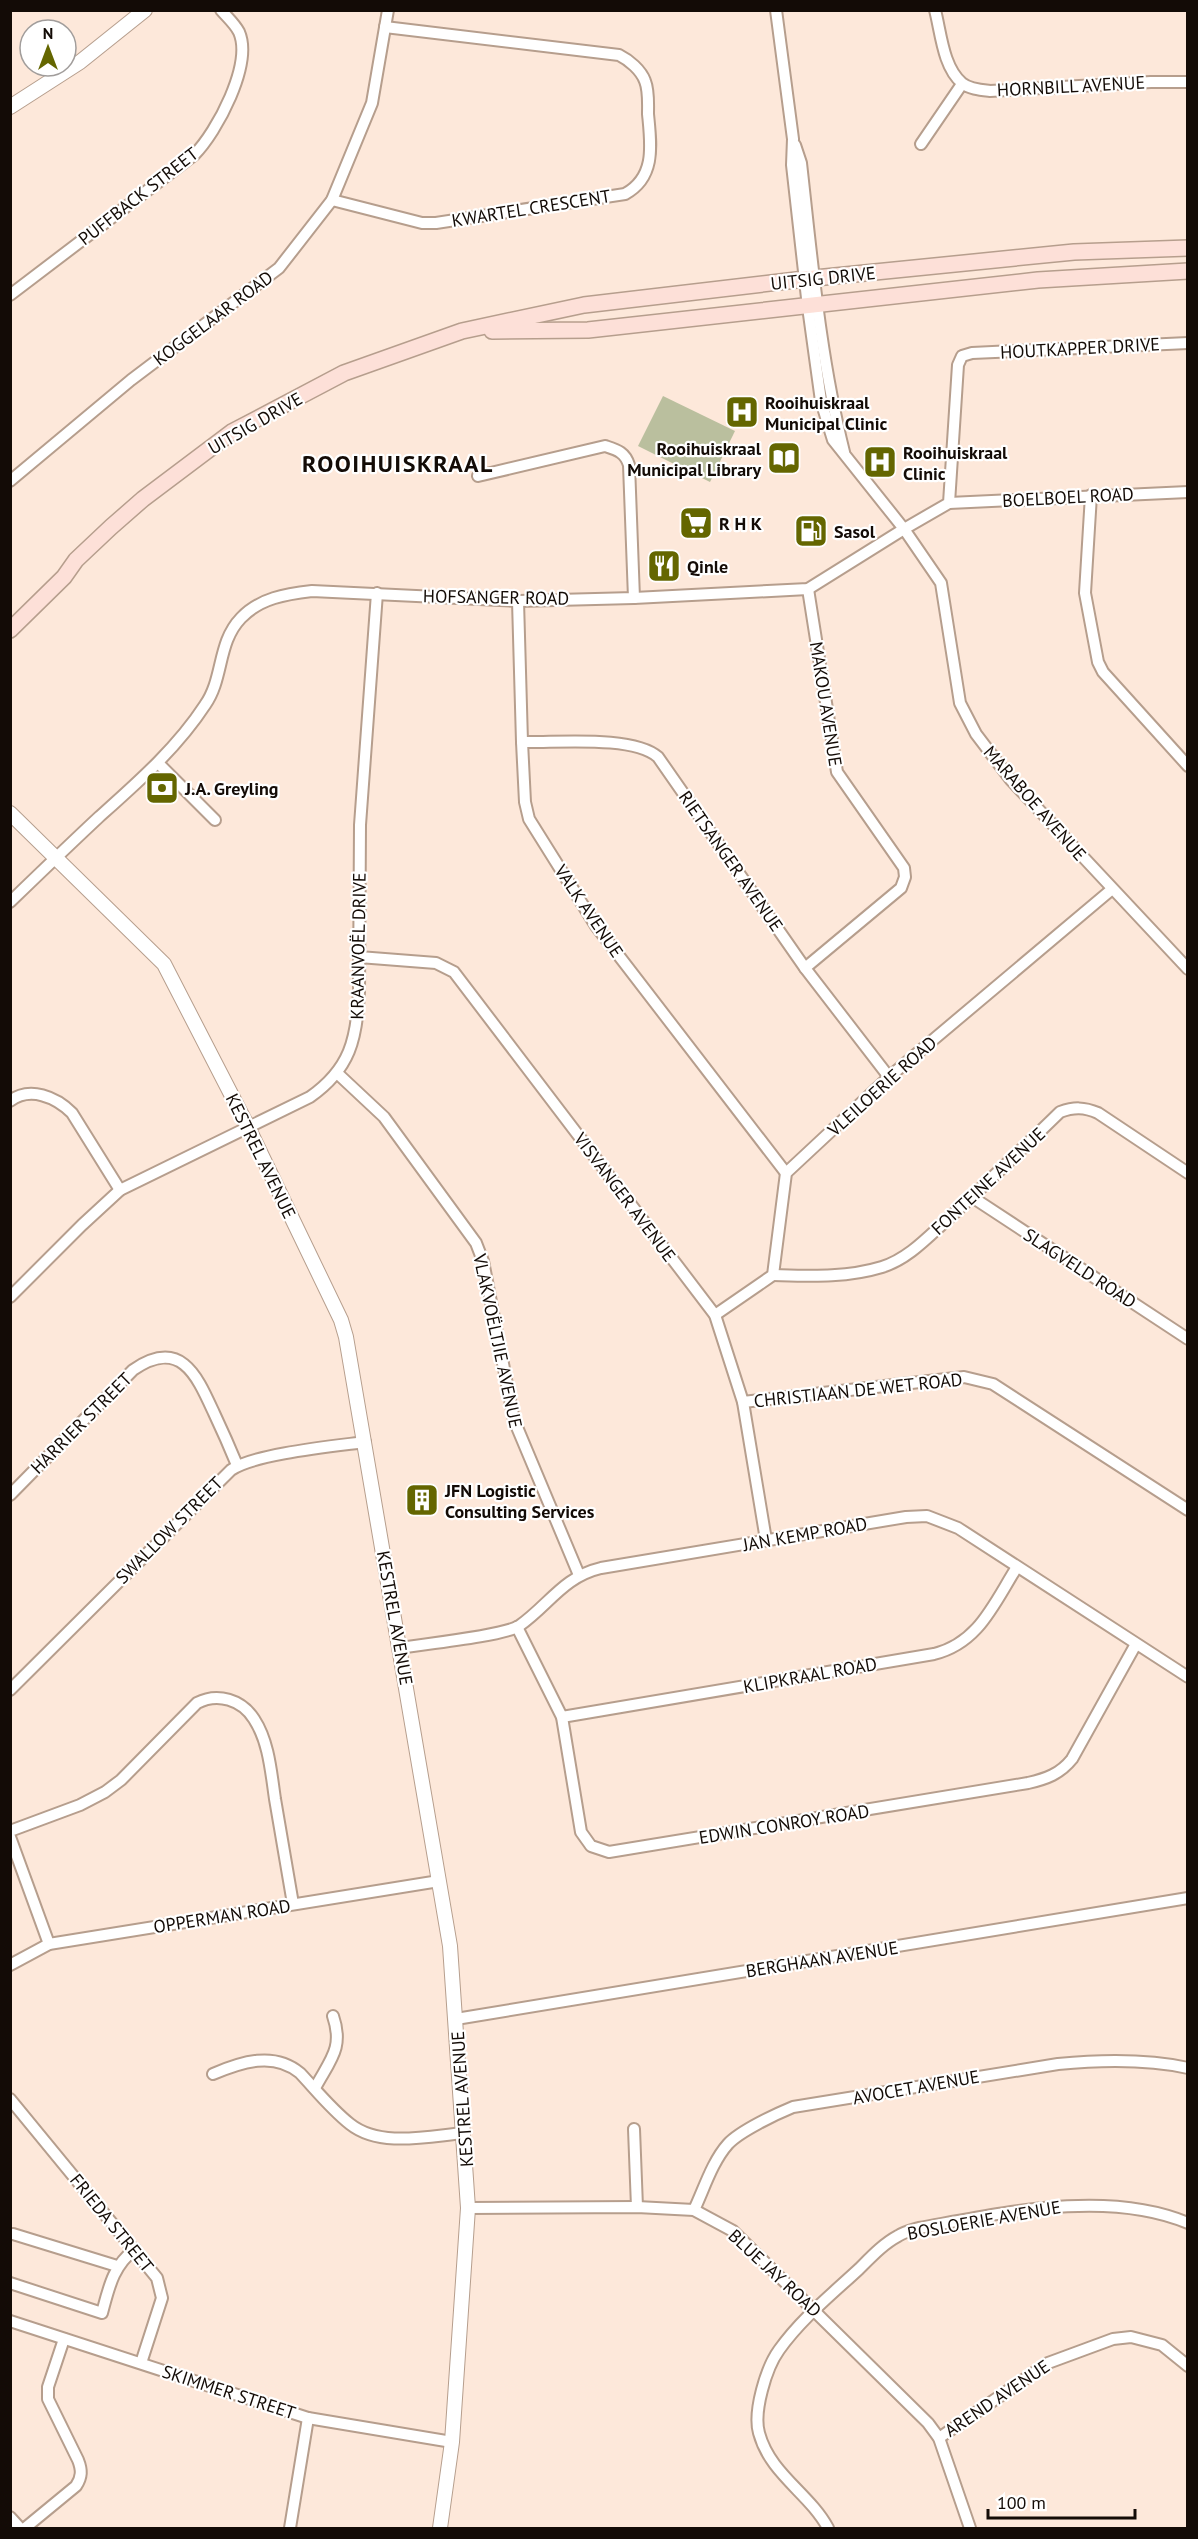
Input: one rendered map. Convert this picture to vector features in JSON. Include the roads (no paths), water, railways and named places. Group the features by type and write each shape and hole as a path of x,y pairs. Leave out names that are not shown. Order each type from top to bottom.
{"main road":[{"name":"UITSIG DRIVE","path":"10,618 143,499 232,432 344,373 462,331 584,305 809,279 1074,252 1135,248 1188,248"},
{"name":"UITSIG DRIVE","path":"462,331 588,330 1038,280 1188,271"},
{"name":"UITSIG DRIVE","path":"10,630 64,577 76,560"}],"street":[{"path":"10,107 80,62 145,10"},
{"name":"PUFFBACK STREET","path":"10,295 194,155 208,138 238,79 242,60 239,33 221,10"},
{"name":"KOGGELAAR ROAD","path":"10,481 131,380 279,268 332,200 372,103 388,10"},
{"name":"MARABOE AVENUE","path":"776,10 793,139 792,165 813,306 831,401 845,457 903,529 943,589 960,703 976,734 1011,780 1111,890 1188,969"},
{"path":"921,144 963,84 949,65 935,10"},
{"name":"KWARTEL CRESCENT","path":"332,200 422,223 436,223 625,194 643,179 647,172 651,150 646,83 626,58 619,55 385,27"},
{"name":"HORNBILL AVENUE","path":"963,84 990,91 1188,82"},
{"name":"HOUTKAPPER DRIVE","path":"949,503 958,365 962,356 972,353 1188,343"},
{"path":"478,476 604,446 619,450 626,457 629,465 634,598"},
{"name":"BOELBOEL ROAD","path":"949,503 1188,492"},
{"path":"1091,495 1085,593 1098,662 1103,672 1188,766"},
{"name":"HOFSANGER ROAD","path":"10,902 158,764 206,704 213,689 223,648 231,630 242,616 261,602 283,594 312,591 518,601 808,589 949,503"},
{"name":"MAKOU AVENUE","path":"805,968 901,888 905,876 904,868 837,772 808,589"},
{"name":"KRAANVOËL DRIVE","path":"10,1297 120,1190 310,1097 327,1085 353,1047 358,1019 360,825 377,593"},
{"name":"VALK AVENUE","path":"518,601 525,802 533,826 596,926 786,1173"},
{"name":"RIETSANGER AVENUE","path":"522,742 626,743 651,751 663,762 805,968 889,1077"},
{"path":"158,764 215,820"},
{"name":"KESTREL AVENUE","path":"10,813 162,961 248,1127 341,1320 365,1442 450,1946 456,2019 468,2208 452,2442 440,2529"},
{"name":"VLEILOERIE ROAD","path":"786,1173 889,1077 1111,890"},
{"name":"VISVANGER AVENUE","path":"359,957 436,963 454,972 715,1315 743,1402 766,1540"},
{"name":"VLAKVOËLTJIE AVENUE","path":"337,1073 384,1117 476,1243 483,1261 514,1420 579,1575"},
{"path":"10,1101 31,1093 63,1104 72,1113 120,1190"},
{"name":"FONTEINE AVENUE","path":"773,1275 823,1277 893,1263 918,1246 1060,1112 1072,1108 1082,1108 1098,1113 1188,1173"},
{"path":"715,1315 773,1275 786,1173"},
{"name":"SLAGVELD ROAD","path":"972,1197 1188,1339"},
{"name":"HARRIER STREET","path":"10,1495 133,1370 150,1361 163,1359 187,1365 198,1378 237,1465"},
{"name":"CHRISTIAAN DE WET ROAD","path":"743,1402 964,1377 978,1379 993,1384 1188,1510"},
{"name":"SWALLOW STREET","path":"10,1689 222,1477 237,1465 260,1459 365,1442"},
{"name":"JAN KEMP ROAD","path":"400,1648 517,1627 579,1575 601,1568 906,1517 927,1516 958,1528 1188,1677"},
{"name":"KLIPKRAAL ROAD","path":"562,1717 934,1654 952,1649 974,1633 1017,1567"},
{"name":"EDWIN CONROY ROAD","path":"517,1627 562,1717 581,1832 587,1842 596,1849 616,1852 1048,1778 1062,1770 1072,1759 1136,1644"},
{"path":"10,1831 80,1805 105,1792 121,1780 198,1703 211,1697 222,1698 238,1703 249,1712 265,1742 293,1904"},
{"path":"10,1837 49,1944"},
{"name":"OPPERMAN ROAD","path":"10,1965 49,1944 439,1881"},
{"name":"BERGHAAN AVENUE","path":"456,2019 1188,1898"},
{"path":"315,2088 337,2044 338,2032 333,2016"},
{"path":"213,2074 243,2063 272,2061 294,2067 350,2124 365,2133 399,2138 464,2133"},
{"name":"AVOCET AVENUE","path":"694,2210 717,2161 729,2143 782,2112 794,2108 1058,2064 1143,2063 1188,2068"},
{"name":"FRIEDA STREET","path":"11,2101 158,2278 162,2298 141,2364"},
{"path":"634,2129 637,2207"},
{"name":"BOSLOERIE AVENUE","path":"828,2529 818,2514 782,2476 766,2450 757,2424 766,2375 778,2351 814,2310 893,2239 919,2228 1076,2204 1158,2214 1188,2223"},
{"name":"BLUE JAY ROAD","path":"468,2208 637,2207 694,2210 734,2231 913,2407 939,2438 970,2529"},
{"path":"13,2234 117,2266"},
{"path":"10,2283 102,2313 117,2266 135,2249"},
{"name":"SKIMMER STREET","path":"10,2321 308,2418 452,2442"},
{"name":"AREND AVENUE","path":"939,2438 1048,2363 1113,2339 1131,2337 1153,2342 1168,2348 1188,2366"},
{"path":"24,2529 76,2486 80,2479 81,2466 48,2399 48,2387 64,2339"},
{"path":"291,2529 308,2418"},
{"path":"10,2517 20,2529"}],"place":[{"name":"Rooihuiskraal Municipal Clinic","path":"742,412"},
{"name":"Rooihuiskraal Municipal Library","path":"784,458"},
{"name":"Rooihuiskraal Clinic","path":"880,462"},
{"name":"R H K","path":"696,523"},
{"name":"Sasol","path":"811,531"},
{"name":"Qinle","path":"664,566"},
{"name":"J.A. Greyling","path":"162,788"},
{"name":"JFN Logistic Consulting Services","path":"422,1500"}],"district":[{"name":"ROOIHUISKRAAL","path":"398,463"}]}
